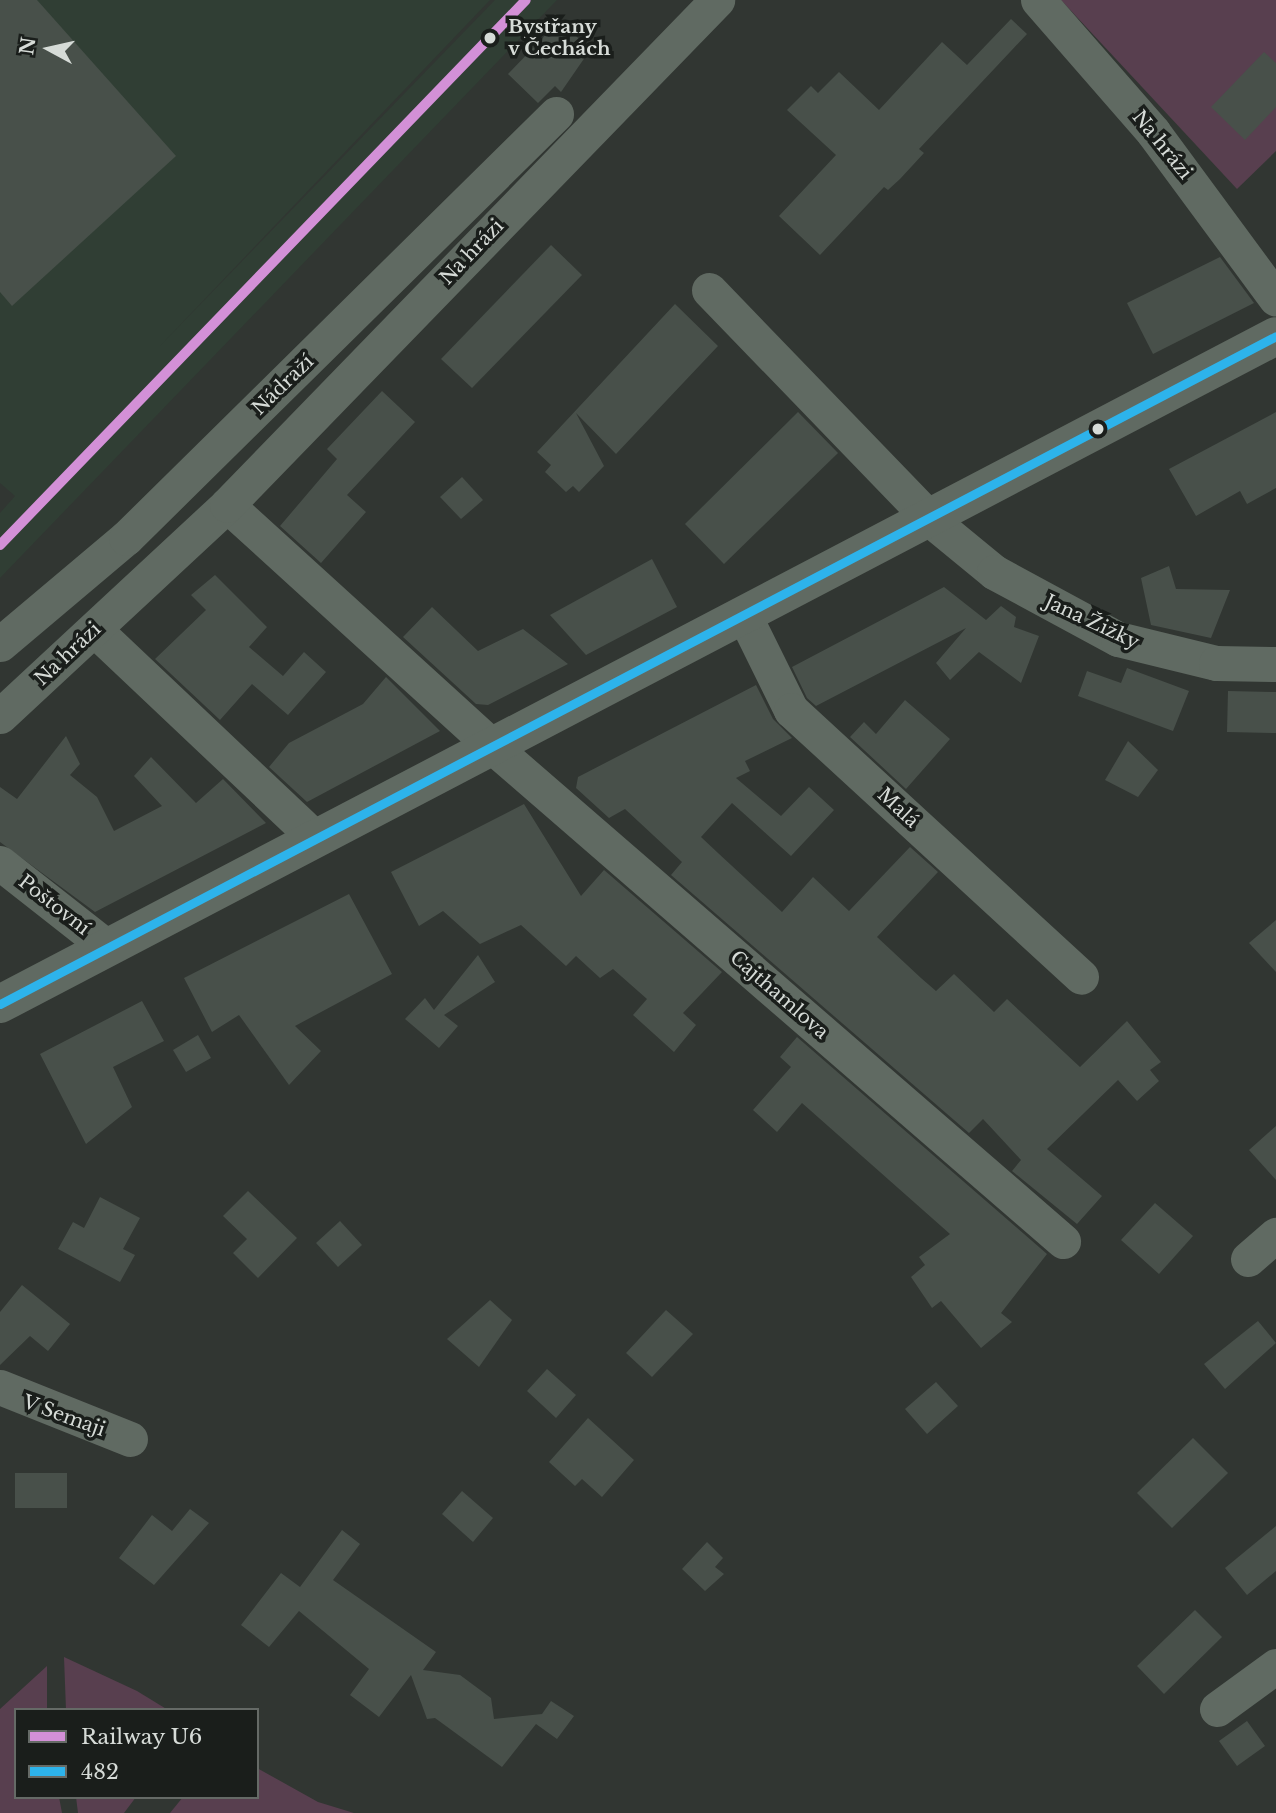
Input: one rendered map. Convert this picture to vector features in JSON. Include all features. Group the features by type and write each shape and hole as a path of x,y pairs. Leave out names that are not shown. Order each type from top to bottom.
{"street":[{"name":"Na hrázi","path":"0,716 228,505 717,0"},
{"name":"Na hrázi","path":"1038,0 1167,151 1276,299"},
{"name":"Nádraží","path":"0,644 126,538 556,114"},
{"name":"Jana Žižky","path":"709,290 932,521 994,572 1118,639 1216,663 1276,664"},
{"path":"0,1003 314,837 494,748 932,521 1276,336"},
{"path":"228,505 494,748"},
{"name":"Malá","path":"745,617 791,710 1081,977"},
{"path":"95,630 314,837"},
{"name":"Cajthamlova","path":"494,748 1063,1241"},
{"name":"Poštovní","path":"0,863 107,947"},
{"path":"1248,1259 1276,1235"},
{"name":"V Semaji","path":"0,1387 130,1439"},
{"path":"1217,1709 1273,1673"}],"shaded area":[{"path":"0,0 490,0 158,348 495,0 557,0 0,578 0,513 15,496 0,483"},
{"path":"1061,0 1276,0 1276,151 1237,189"},
{"path":"64,1657 137,1691 165,1708 66,1708"},
{"path":"47,1666 47,1708 14,1708 14,1799 59,1799 62,1813 0,1813 0,1709"},
{"path":"259,1769 318,1802 354,1813 170,1813 181,1799 259,1799"},
{"path":"76,1799 134,1799 124,1813 78,1813"}],"building":[{"path":"0,0 37,0 176,156 12,306 0,292"},
{"path":"1011,19 1027,34 919,149 924,153 900,179 888,190 884,187 820,255 779,216 836,155 787,110 811,86 818,93 839,72 879,110 942,42 967,65"},
{"path":"560,20 590,50 561,92 555,86 538,103 508,74"},
{"path":"1264,52 1276,63 1276,107 1245,140 1211,107"},
{"path":"551,245 582,275 472,388 441,359"},
{"path":"1220,257 1254,303 1153,354 1127,303"},
{"path":"675,304 718,346 616,454 576,413 604,466 579,492 573,486 566,492 545,472 551,465 537,452"},
{"path":"382,391 415,422 347,495 366,512 321,563 280,526 337,459 327,449"},
{"path":"798,412 838,453 724,564 685,524"},
{"path":"1276,412 1276,488 1247,504 1240,491 1196,516 1169,469"},
{"path":"462,477 483,500 461,519 440,497"},
{"path":"652,559 677,607 586,655 550,615"},
{"path":"1169,566 1176,589 1230,590 1211,638 1151,625 1141,578"},
{"path":"215,575 267,627 249,647 283,676 304,652 326,672 288,715 252,684 220,720 155,659 206,610 191,595"},
{"path":"944,587 986,620 1001,606 1016,617 1014,627 1039,636 1021,683 979,652 950,680 936,663 966,628 816,706 807,698 792,667"},
{"path":"432,607 478,651 523,629 568,664 488,705 476,704 403,637"},
{"path":"1127,668 1189,691 1173,731 1078,696 1087,671 1121,683"},
{"path":"386,677 440,731 307,802 269,767 289,743 363,704"},
{"path":"756,685 773,719 792,738 745,761 750,771 736,778 781,816 809,787 834,810 791,856 732,803 701,837 718,853 782,912 813,877 849,911 910,847 938,872 877,937 936,991 954,974 994,1012 1007,999 1080,1067 1127,1021 1161,1062 1150,1070 1159,1081 1137,1101 1118,1080 1047,1149 1102,1196 1077,1224 1012,1171 1021,1160 983,1119 969,1133 671,875 682,862 625,809 609,818 576,788 578,777"},
{"path":"1228,691 1276,692 1276,733 1227,732"},
{"path":"905,700 950,739 906,789 850,737 864,722 876,734"},
{"path":"66,736 80,764 70,775 97,797 114,831 162,806 134,776 151,757 196,803 223,779 266,823 95,912 0,842 0,787 17,799"},
{"path":"1128,741 1158,770 1138,797 1105,780"},
{"path":"524,804 581,896 604,870 722,972 683,1013 696,1025 674,1052 633,1015 647,999 613,969 600,978 576,956 566,966 521,925 480,944 443,911 419,926 391,872"},
{"path":"349,894 392,974 295,1026 321,1051 289,1085 239,1015 212,1032 184,978"},
{"path":"1276,920 1276,972 1249,943"},
{"path":"478,955 495,982 444,1015 458,1026 439,1048 405,1019 425,998 434,1010"},
{"path":"142,1001 164,1041 113,1067 132,1107 86,1144 40,1054"},
{"path":"198,1035 211,1058 186,1072 173,1050"},
{"path":"797,1037 1047,1254 1001,1313 1012,1322 981,1348 941,1301 932,1308 911,1277 925,1265 919,1257 950,1234 802,1103 777,1132 753,1110 791,1067 780,1057"},
{"path":"1276,1126 1276,1180 1249,1150"},
{"path":"248,1191 297,1238 258,1278 233,1253 247,1239 223,1216"},
{"path":"100,1197 140,1218 123,1249 135,1255 120,1282 58,1249 73,1222 84,1228"},
{"path":"1155,1203 1193,1236 1159,1274 1121,1240"},
{"path":"340,1221 362,1245 338,1267 316,1243"},
{"path":"22,1285 70,1324 48,1351 30,1336 0,1365 0,1312"},
{"path":"490,1300 512,1320 479,1367 447,1339"},
{"path":"666,1310 693,1334 652,1377 626,1353"},
{"path":"1258,1321 1276,1343 1225,1389 1204,1364"},
{"path":"547,1369 576,1395 556,1418 527,1391"},
{"path":"936,1382 958,1406 927,1434 905,1409"},
{"path":"588,1418 634,1460 602,1497 582,1479 575,1486 549,1462"},
{"path":"1193,1438 1228,1473 1172,1528 1137,1493"},
{"path":"15,1473 67,1473 67,1508 15,1508"},
{"path":"462,1491 493,1518 473,1542 442,1514"},
{"path":"190,1509 209,1523 154,1585 119,1558 152,1515 172,1531"},
{"path":"1276,1526 1276,1571 1247,1595 1225,1568"},
{"path":"342,1530 360,1544 333,1580 436,1652 423,1670 460,1675 491,1698 494,1719 542,1714 551,1701 574,1716 557,1739 536,1724 502,1767 435,1718 427,1719 411,1675 379,1717 350,1695 369,1669 299,1611 269,1647 241,1625 281,1573 300,1587"},
{"path":"707,1542 723,1558 715,1567 724,1574 705,1591 682,1569"},
{"path":"1195,1610 1222,1637 1164,1694 1137,1666"},
{"path":"1247,1721 1265,1746 1237,1766 1219,1741"}],"rail line":[{"name":"U6","path":"0,545 526,0"}],"transit line":[{"name":"482","path":"0,1004 1276,336"}],"place":[{"name":"Bystřany v Čechách","path":"490,38"}]}
